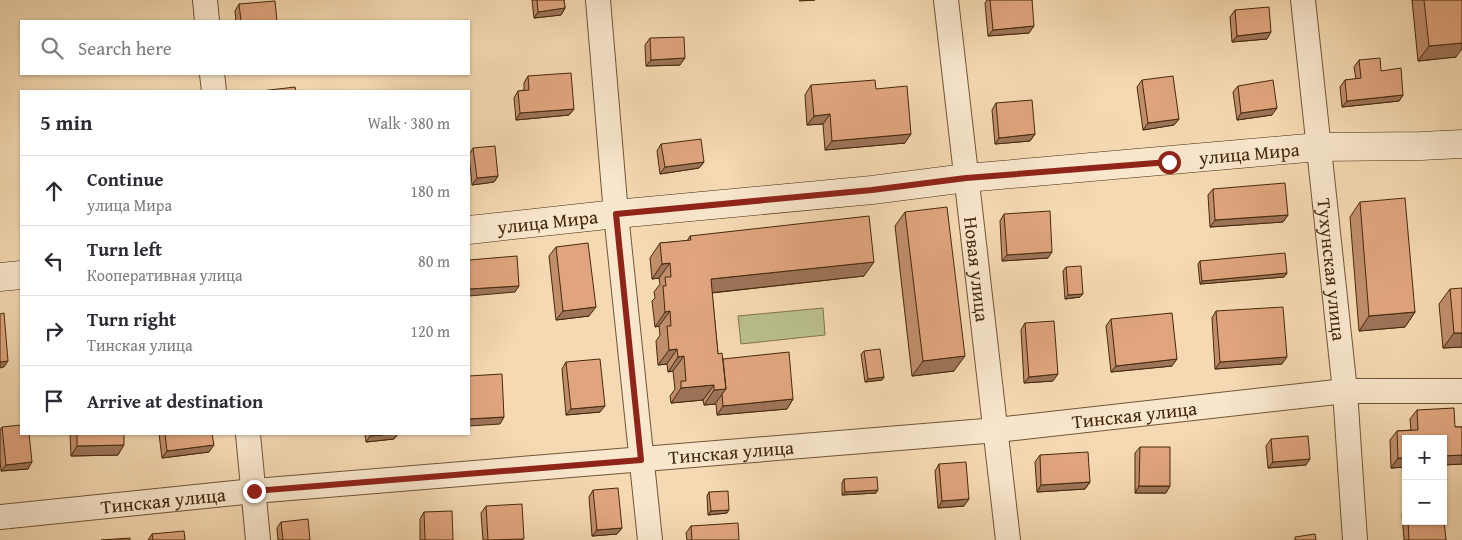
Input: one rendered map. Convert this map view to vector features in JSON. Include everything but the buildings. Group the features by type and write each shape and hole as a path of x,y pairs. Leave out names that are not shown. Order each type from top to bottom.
{"main road":[{"name":"улица Мира","path":"470,230 862,191 966,178 1320,147 1462,144"},
{"path":"0,277 20,275"}],"street":[{"path":"205,0 207,20"},
{"path":"598,0 616,214 650,540"},
{"name":"Новая улица","path":"946,0 997,430 1008,540"},
{"name":"Тухунская улица","path":"1303,0 1345,392 1355,540"},
{"path":"212,75 214,90"},
{"name":"Тинская улица","path":"0,518 254,491 997,430 1345,392 1462,391"},
{"path":"248,435 258,540"}],"green space":[{"path":"823,308 825,335 741,344 738,316"}],"route":[{"path":"254,491 641,460 616,214 872,190 966,178 1169,162"}]}
